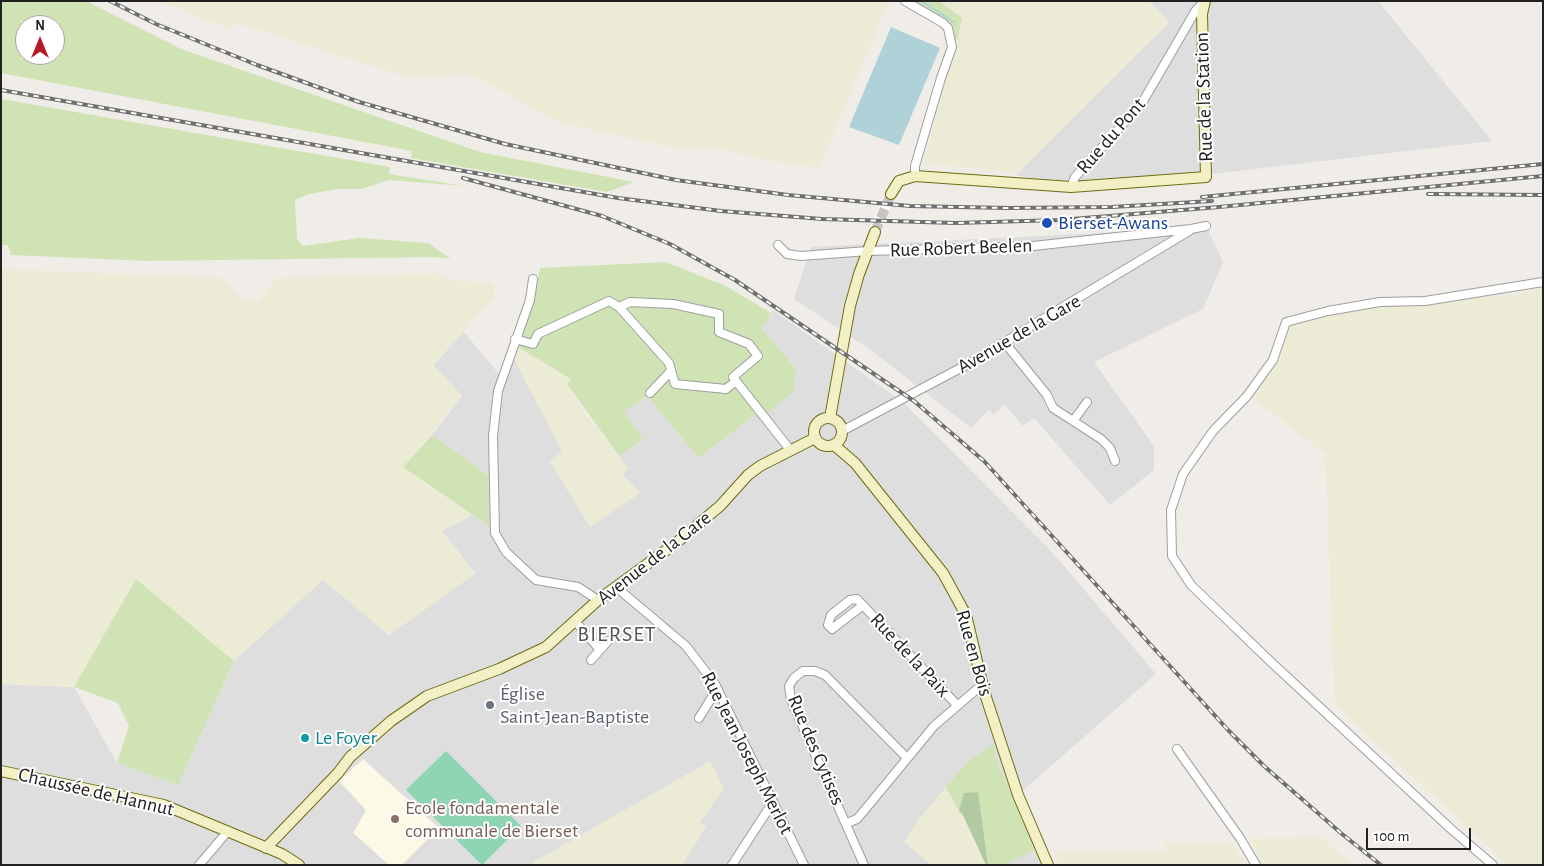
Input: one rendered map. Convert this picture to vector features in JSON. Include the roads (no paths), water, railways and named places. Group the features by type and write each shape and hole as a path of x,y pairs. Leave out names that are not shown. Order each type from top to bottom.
{"street":[{"path":"891,194 899,181 915,176 915,166 952,47 948,28 943,23 905,1"},
{"name":"Rue du Pont","path":"915,176 1071,187 1075,177 1142,103 1196,10 1204,1"},
{"name":"Rue de la Station","path":"1071,187 1206,177 1202,14 1204,1"},
{"name":"Rue Robert Beelen","path":"778,245 787,254 801,256 868,251 1033,246 1191,230 1206,226"},
{"name":"Avenue de la Gare","path":"842,431 1005,342 1191,230"},
{"path":"830,418 850,306 859,274 875,232"},
{"path":"533,279 530,300 498,391 493,436 495,533 506,552 536,580 578,587 598,600"},
{"path":"1493,865 1451,829 1271,662 1191,584 1172,556 1171,510 1183,474 1208,438 1247,396 1273,360 1286,322 1328,311 1380,302 1425,301 1543,282"},
{"path":"515,339 533,344 538,334 609,301 619,307 669,363 675,384 726,389 736,381"},
{"path":"619,307 630,302 673,304 719,314 719,332 750,344 758,356 733,377 791,451"},
{"path":"1005,342 1047,395 1053,408 1100,439 1110,448 1115,461"},
{"path":"650,393 671,371"},
{"path":"1073,421 1087,402"},
{"path":"824,418 837,421 842,431 840,439 834,445 822,445 815,438 816,424 824,418"},
{"name":"Avenue de la Gare","path":"266,848 338,773 350,757 391,721 427,696 532,655 546,647 598,600 676,543 720,506 748,475 760,466 815,438"},
{"name":"Rue en Bois","path":"834,445 855,463 943,573 966,614 983,687 1018,795 1048,865"},
{"name":"Rue Jean Joseph Merlot","path":"616,588 686,646 718,689 804,865"},
{"name":"Rue de la Paix","path":"862,606 832,629 828,625 831,615 850,600 857,599 958,705"},
{"path":"575,621 600,650"},
{"path":"591,660 608,642"},
{"name":"Rue des Cytises","path":"864,865 791,700 790,686 794,678 803,671 815,671 825,675 907,758"},
{"path":"847,823 857,819 934,726 983,687"},
{"path":"699,718 718,689"},
{"path":"1177,749 1240,838 1256,865"},
{"name":"Chaussée de Hannut","path":"1,771 164,804 266,848 299,865"},
{"path":"732,865 773,802"},
{"path":"199,865 228,831"}],"water":[{"path":"891,27 940,48 899,145 849,127"}],"waterway":[{"path":"921,1 954,22"}],"tunnel":[{"path":"875,232 891,194"}],"railway":[{"path":"110,1 156,24 257,65 359,102 505,144 676,180 788,195 910,206 1008,208 1112,207 1212,201"},
{"path":"1,90 618,198 721,211 822,219 956,223 1060,220 1543,176"},
{"path":"1202,197 1543,164"},
{"path":"463,178 602,216 670,244 735,280 914,401 984,461 1228,730 1264,766 1342,834 1381,865"},
{"path":"1428,194 1543,195"}],"place":[{"name":"Bierset-Awans","path":"1047,223"},
{"name":"Église Saint-Jean-Baptiste","path":"490,705"},
{"name":"Le Foyer","path":"305,738"},
{"name":"Ecole fondamentale communale de Bierset","path":"395,819"}],"district":[{"name":"BIERSET","path":"617,634"}]}
